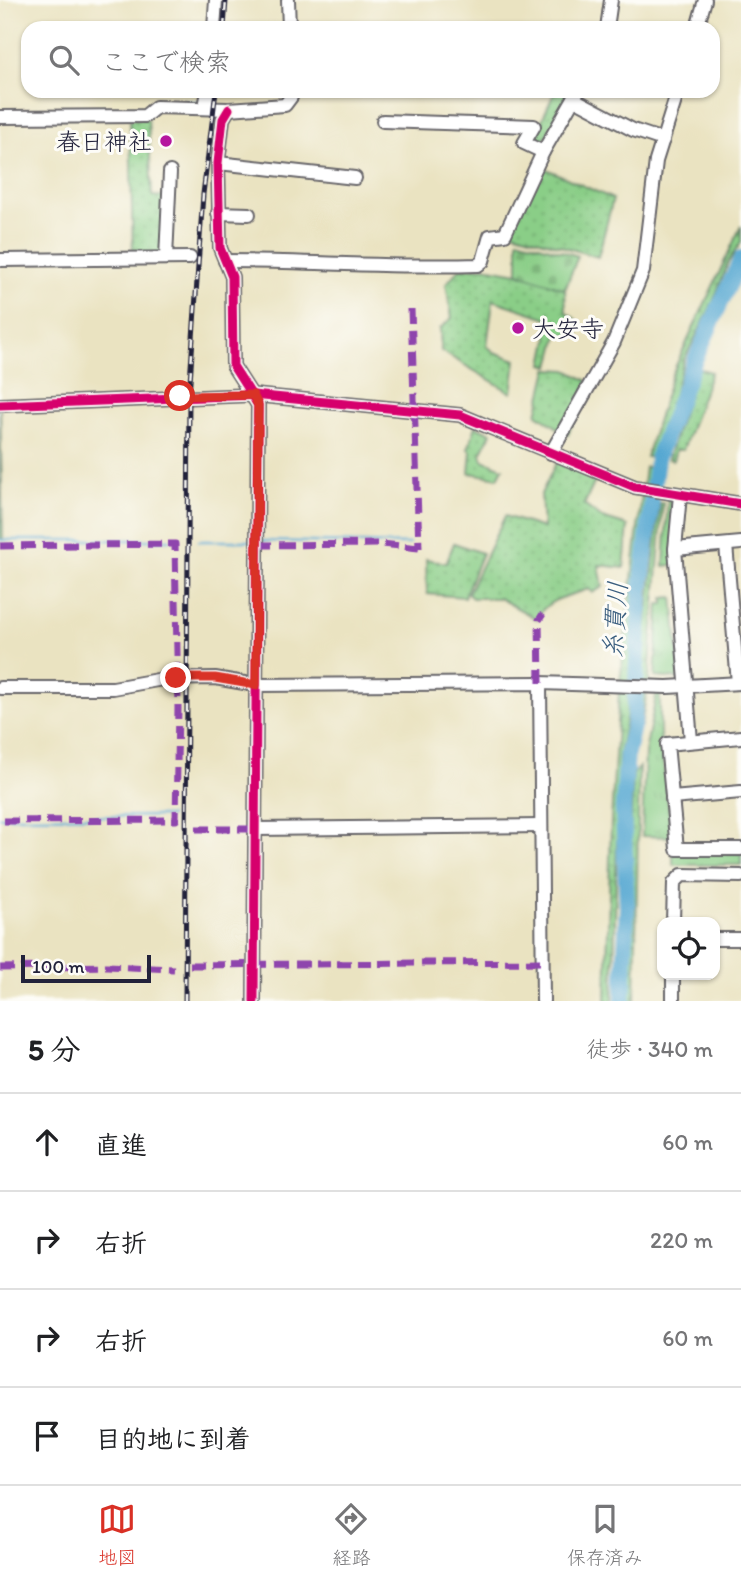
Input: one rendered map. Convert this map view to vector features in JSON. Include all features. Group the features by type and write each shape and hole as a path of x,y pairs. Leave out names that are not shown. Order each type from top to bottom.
{"street":[{"path":"214,21 216,0"},
{"path":"288,0 289,21"},
{"path":"608,21 611,0"},
{"path":"699,21 705,0"},
{"path":"205,107 207,98"},
{"path":"0,117 145,116 156,107 229,108 285,105 290,98"},
{"path":"225,261 349,262 415,267 478,265 483,261 490,236 505,234 543,152 574,98"},
{"path":"581,98 633,130 663,140"},
{"path":"551,453 614,342 643,271 656,161 676,98"},
{"path":"229,108 223,119 218,163 220,248 232,277 233,366 258,405 254,1001"},
{"path":"383,121 534,126 524,143 543,152"},
{"path":"218,163 355,178"},
{"path":"166,258 170,172"},
{"path":"218,214 249,214"},
{"path":"0,260 190,258"},
{"path":"0,405 253,395 460,415 635,487 741,504"},
{"path":"680,495 675,549 691,741"},
{"path":"675,549 741,543"},
{"path":"0,688 113,688 163,679 195,678 215,678 256,685 540,683 686,687 739,683 726,545"},
{"path":"540,683 543,1001"},
{"path":"741,737 667,744 677,849 741,849"},
{"path":"672,798 741,792"},
{"path":"255,829 541,826"},
{"path":"673,917 674,883 682,875 741,876"},
{"path":"720,939 741,939"},
{"path":"673,980 673,1001"}],"green space":[{"path":"552,98 570,98 540,146 532,142"},
{"path":"130,119 148,119 152,196 164,197 163,255 133,256"},
{"path":"540,166 613,199 598,257 510,231"},
{"path":"741,226 741,242 728,263 712,305 684,360 655,458 646,457 672,374"},
{"path":"518,239 578,256 565,289 518,273"},
{"path":"484,267 518,273 565,289 566,312 582,324 577,335 558,335 550,366 543,364 548,339 547,318 493,300 487,346 494,352 516,360 512,393 441,351 440,329 452,318 446,284 459,269"},
{"path":"697,368 711,372 683,450 676,450 673,460 668,459"},
{"path":"548,369 567,370 588,381 568,435 537,414"},
{"path":"0,407 3,539 0,539"},
{"path":"476,426 491,433 481,454 483,460 503,468 498,478 469,473 471,451 468,449"},
{"path":"558,459 597,477 584,505 602,518 628,526 624,568 599,565 603,587 592,593 589,589 558,599 546,607 537,619 499,598 472,598 468,593 505,516 543,528 541,494"},
{"path":"645,467 651,467 638,569 627,713 619,756 613,1001 606,1001 611,821 619,691"},
{"path":"668,497 676,502 678,564 664,566"},
{"path":"660,503 663,503 649,679 641,726 635,728"},
{"path":"454,543 482,553 464,597 427,594 426,559 446,563"},
{"path":"673,597 681,679 655,677 659,604 664,604 664,598"},
{"path":"657,691 660,691 660,734 672,837 642,836 645,752"},
{"path":"639,767 635,1001 626,1001 633,774"},
{"path":"673,853 741,853 741,865 673,865"}],"waterway":[{"path":"183,102 201,101"},
{"name":"糸貫川","path":"623,1001 627,907 623,808 627,753 634,722 641,589 657,458 694,362 741,259"},
{"path":"0,540 170,540"},
{"path":"199,541 251,541"},
{"path":"262,541 409,544"},
{"path":"0,817 170,816"}],"railway":[{"path":"224,21 226,0"},
{"path":"185,1001 189,396 203,194 215,98"}],"marked path":[{"path":"411,309 419,548"},
{"path":"0,546 175,544 178,708 176,820 0,821"},
{"path":"258,545 382,544 419,548"},
{"path":"540,683 539,620 543,614"},
{"path":"196,829 255,829"},
{"path":"190,965 542,962"},
{"path":"0,968 107,966 174,969"}],"cycle path":[{"path":"229,109 223,119 218,163 220,248 232,277 233,366 258,405 254,1001"},
{"path":"0,405 253,395 460,415 635,487 741,504"}],"place":[{"name":"春日神社","path":"166,141"},
{"name":"大安寺","path":"518,328"}],"route":[{"path":"176,678 215,678 256,685 258,405 253,395 180,396"}]}
